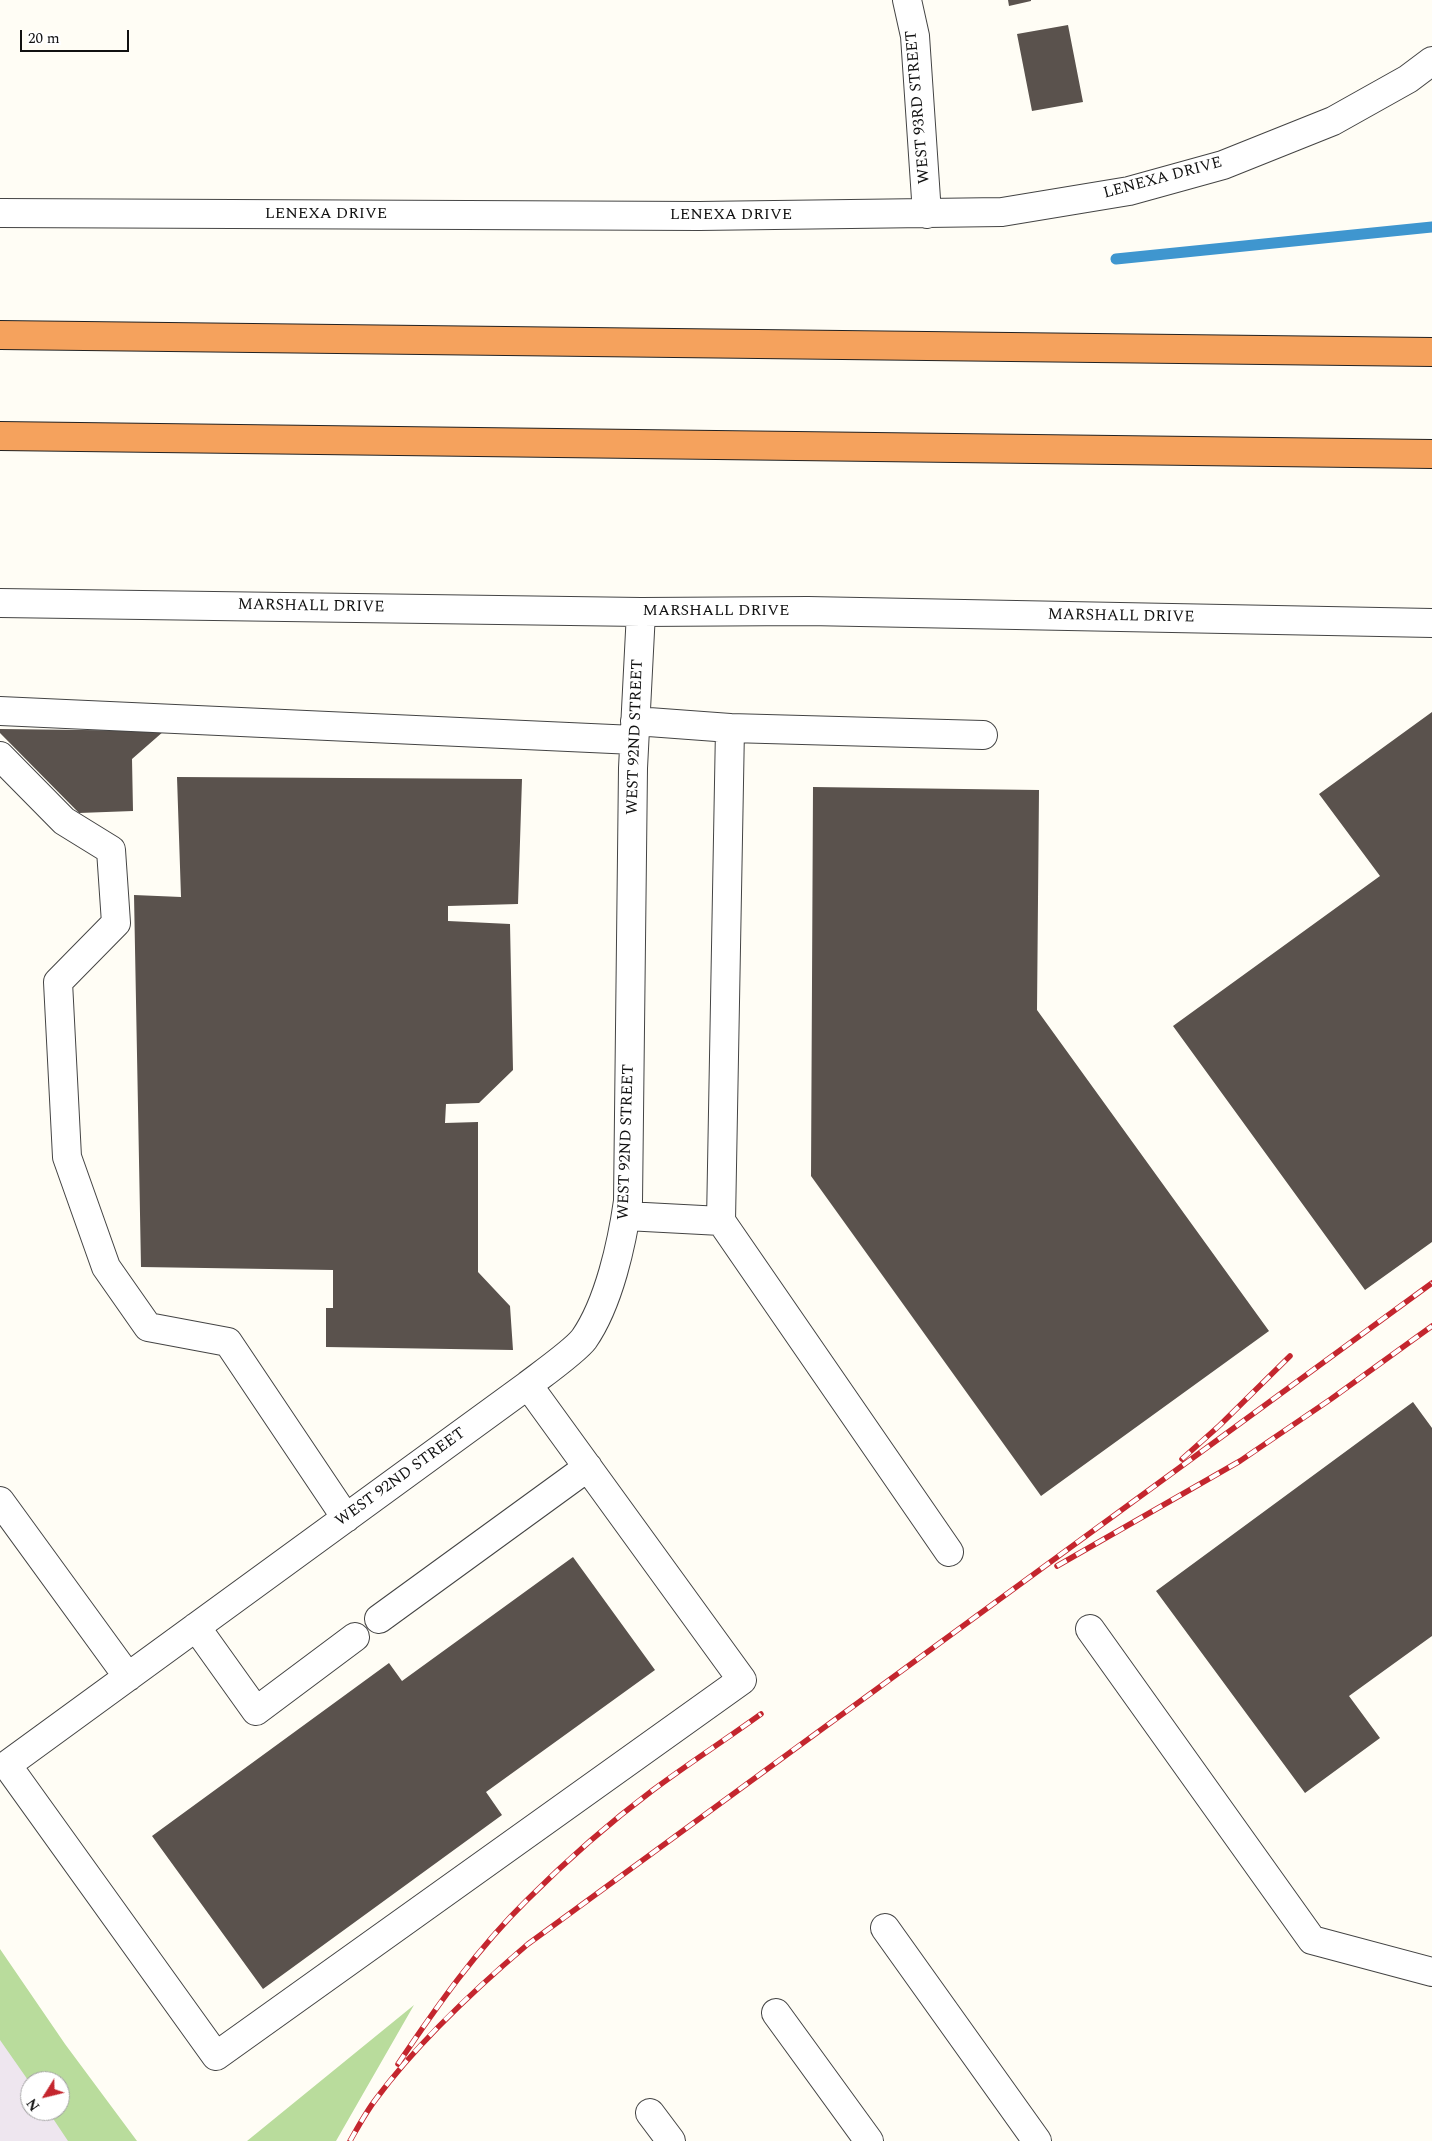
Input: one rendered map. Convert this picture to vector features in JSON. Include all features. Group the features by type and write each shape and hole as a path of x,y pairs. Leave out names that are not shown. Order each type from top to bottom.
{"highway":[{"path":"0,335 1432,352"},
{"path":"0,436 1432,454"}],"street":[{"name":"WEST 93RD STREET","path":"906,0 915,36 927,214"},
{"name":"LENEXA DRIVE","path":"0,213 679,216 1002,212 1130,191 1223,165 1333,121 1408,79 1432,61"},
{"name":"MARSHALL DRIVE","path":"0,603 641,612 818,611 1432,624"},
{"name":"WEST 92ND STREET","path":"588,1467 742,1680 216,2056 6,1765 528,1385 584,1340 604,1297 622,1239 628,1201 635,730 641,612"},
{"path":"0,711 635,730 730,728 983,735"},
{"path":"730,728 720,1221 948,1552"},
{"path":"0,756 64,821 111,850 116,923 58,982 67,1157 106,1267 148,1327 228,1342 346,1518"},
{"path":"626,1216 720,1221"},
{"path":"379,1619 588,1467 528,1385"},
{"path":"0,1501 128,1677"},
{"path":"196,1627 256,1711 355,1636"},
{"path":"1090,1629 1312,1940 1432,1972"},
{"path":"885,1928 1037,2141"},
{"path":"776,2013 869,2141"},
{"path":"650,2113 671,2141"}],"shaded area":[{"path":"0,2005 26,2071 20,2071 20,2121 70,2121 70,2119 96,2141 0,2141"}],"green space":[{"path":"0,1949 65,2044 137,2141 68,2141 55,2121 70,2121 70,2071 22,2071 0,2040"},
{"path":"414,2005 336,2141 247,2141"}],"building":[{"path":"1008,0 1031,0 1031,1 1009,6"},
{"path":"1068,25 1083,102 1032,111 1017,34"},
{"path":"1432,712 1432,1242 1365,1290 1173,1026 1380,876 1319,794"},
{"path":"0,729 164,731 132,759 133,811 79,813 0,733"},
{"path":"177,777 522,779 518,904 448,906 448,921 510,924 513,1070 479,1103 446,1104 445,1123 478,1122 478,1272 510,1306 513,1350 326,1347 326,1308 333,1308 333,1270 141,1267 134,895 181,897"},
{"path":"813,787 1039,790 1037,1010 1269,1331 1041,1496 811,1176"},
{"path":"1413,1402 1432,1428 1432,1636 1349,1696 1380,1738 1305,1793 1156,1591"},
{"path":"573,1557 655,1670 486,1792 502,1815 263,1989 152,1836 389,1663 402,1681"}],"waterway":[{"path":"1116,259 1432,227"}],"railway":[{"path":"350,2141 372,2104 428,2037 467,1998 528,1944 1432,1283"},
{"path":"1057,1566 1240,1461 1331,1399 1432,1326"},
{"path":"1182,1459 1220,1425 1290,1356"},
{"path":"398,2064 474,1958 542,1885 620,1816 761,1714"}]}
